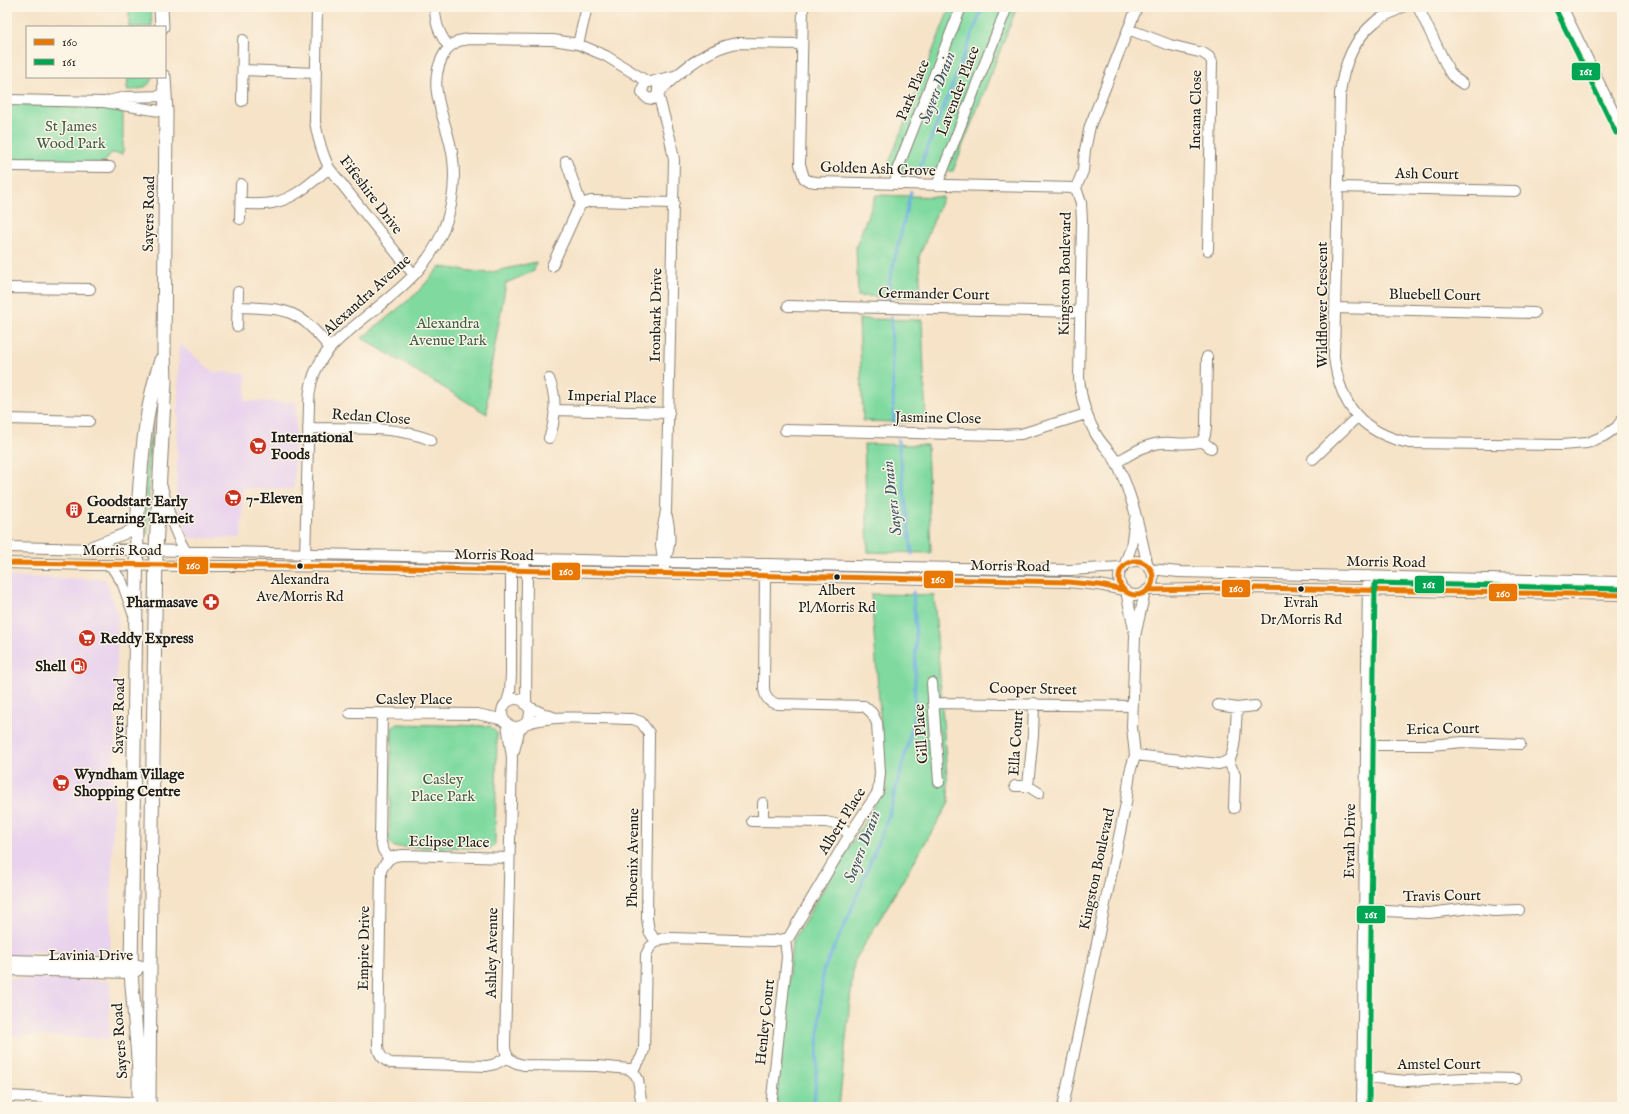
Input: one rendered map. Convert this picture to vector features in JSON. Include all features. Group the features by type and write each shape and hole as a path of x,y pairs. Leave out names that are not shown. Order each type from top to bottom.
{"main road":[{"path":"161,7 162,26"},
{"name":"Sayers Road","path":"144,1105 150,968 156,549 165,382 166,112 164,78"},
{"name":"Sayers Road","path":"144,1105 139,1070 131,968 137,526 146,423 155,380 164,357"}],"street":[{"name":"Fifeshire Drive","path":"317,7 315,122 318,140 330,168 414,276"},
{"path":"435,7 437,27 448,47 458,41 469,39 554,40 578,44 606,56 647,84 655,83 658,87 656,95"},
{"path":"578,44 587,7"},
{"name":"Golden Ash Grove","path":"803,7 800,164 804,178 809,181 816,182 1076,188"},
{"name":"Park Place","path":"895,184 897,170 962,7"},
{"name":"Lavender Place","path":"937,185 1007,7"},
{"path":"1076,188 1083,171 1085,150 1090,126 1137,7"},
{"name":"Wildflower Crescent","path":"1403,7 1386,16 1370,28 1351,52 1341,80 1334,357 1336,375 1340,388 1348,404 1357,417 1368,425 1389,437 1410,443 1568,445 1587,443 1604,436 1620,426"},
{"path":"1418,7 1449,70 1456,79 1463,84"},
{"path":"1562,7 1622,130"},
{"name":"Incana Close","path":"1128,29 1170,45 1203,53 1209,57 1212,62 1208,250"},
{"path":"242,101 244,70 243,40"},
{"path":"647,84 644,96 656,95 676,75 716,48 728,44 802,44"},
{"name":"Alexandra Avenue","path":"305,566 309,394 318,364 330,348 414,276 436,247 448,219 454,182 453,159 440,109 436,84 438,64 448,47"},
{"path":"244,70 315,73"},
{"path":"647,84 676,75"},
{"name":"Ironbark Drive","path":"656,95 666,121 674,160 666,511 669,524 670,545 669,552 664,562 664,574"},
{"path":"104,102 126,98 165,96"},
{"path":"7,100 104,102 166,112"},
{"path":"566,161 581,204"},
{"path":"7,166 110,167"},
{"path":"241,204 282,201 297,193 330,168"},
{"path":"240,184 240,219"},
{"name":"Ash Court","path":"1338,187 1515,191"},
{"name":"Kingston Boulevard","path":"1076,188 1081,203 1082,221 1079,312 1079,378 1081,396 1086,414 1097,436 1117,462 1128,488 1149,568"},
{"path":"552,266 581,204 591,201 674,203"},
{"path":"7,288 90,289"},
{"path":"237,326 238,292"},
{"name":"Germander Court","path":"788,306 1079,312"},
{"path":"237,307 279,309 292,313 309,324 330,348"},
{"name":"Bluebell Court","path":"1335,308 1534,313"},
{"path":"1117,462 1150,445 1163,443 1195,444 1202,441 1205,435 1206,426 1207,357"},
{"name":"Imperial Place","path":"549,379 553,388 554,410 553,427 549,438"},
{"name":"Imperial Place","path":"554,410 669,413"},
{"name":"Jasmine Close","path":"785,430 991,435 1021,434 1086,414"},
{"path":"1313,459 1357,417"},
{"path":"7,419 89,421"},
{"name":"Redan Close","path":"308,428 385,430 421,436 431,440"},
{"path":"1202,441 1211,448"},
{"path":"160,476 169,515 176,535 186,550"},
{"name":"Kingston Boulevard","path":"1123,566 1130,547 1136,515"},
{"path":"88,548 124,534 137,526"},
{"name":"Morris Road","path":"7,547 156,549 520,559 1070,570 1123,566"},
{"path":"520,559 527,571 527,705 529,716 524,724 515,727 506,723 502,715 510,692 511,570 520,559"},
{"path":"1139,560 1145,563 1149,568 1153,580 1146,591 1138,594 1125,590 1119,579 1123,566 1131,561 1139,560"},
{"name":"Morris Road","path":"7,563 111,566 305,566 765,576 863,580 1068,582 1125,590"},
{"path":"765,576 766,564"},
{"path":"111,566 122,582 129,599 136,626"},
{"name":"Morris Road","path":"1149,568 1179,572 1622,582"},
{"name":"Albert Place","path":"765,576 765,695 768,700 778,704 864,706 872,713 877,723 880,774 878,792 850,834 791,934 785,939"},
{"name":"Evrah Drive","path":"1362,1107 1368,576"},
{"name":"Morris Road","path":"1146,591 1254,588 1622,595"},
{"name":"Kingston Boulevard","path":"1125,590 1135,636"},
{"name":"Kingston Boulevard","path":"1063,1107 1126,803 1131,765 1135,755 1132,739 1135,636 1146,591"},
{"name":"Gill Place","path":"932,683 939,782"},
{"path":"505,705 513,700 518,700 527,705"},
{"name":"Cooper Street","path":"933,702 1133,706"},
{"name":"Ella Court","path":"1028,786 1034,703"},
{"path":"1218,704 1237,708 1255,706"},
{"name":"Casley Place","path":"350,713 477,714 498,711 505,705"},
{"name":"Phoenix Avenue","path":"527,705 544,714 559,718"},
{"path":"1135,755 1219,764 1228,760 1231,757 1233,748 1237,708"},
{"path":"382,714 380,839 383,850 389,859"},
{"name":"Casley Place","path":"477,714 496,718 506,723"},
{"name":"Phoenix Avenue","path":"524,724 559,718 637,720 641,722 650,733 646,918 649,931 656,942"},
{"name":"Ashley Avenue","path":"506,723 512,757 505,1045 508,1057"},
{"name":"Ashley Avenue","path":"512,757 519,732 524,724"},
{"name":"Erica Court","path":"1366,745 1425,745 1463,742 1520,744"},
{"path":"1228,760 1235,775 1234,808"},
{"name":"Ella Court","path":"1015,786 1028,786 1039,793"},
{"path":"763,802 763,821"},
{"path":"752,821 826,822 835,824 850,834"},
{"name":"Eclipse Place","path":"389,859 403,855 509,858"},
{"name":"Empire Drive","path":"389,859 381,870 378,1044 380,1056 390,1063 487,1066 495,1064 508,1057"},
{"name":"Travis Court","path":"1364,910 1429,913 1471,908 1494,911 1519,910"},
{"path":"634,1068 641,1058 644,1050 646,955 650,947 661,939 671,938 772,941 785,939"},
{"name":"Henley Court","path":"771,1107 787,957 785,939"},
{"name":"Lavinia Drive","path":"7,960 131,968"},
{"name":"Lavinia Drive","path":"7,970 150,968"},
{"path":"508,1057 513,1062 524,1065 634,1068"},
{"path":"634,1068 639,1082 643,1107"},
{"name":"Amstel Court","path":"1363,1079 1375,1078 1407,1081 1465,1078 1516,1079"},
{"path":"7,1096 144,1105"}],"shaded area":[{"path":"179,343 213,372 246,373 245,401 296,402 294,489 243,488 241,538 189,538 176,503"},
{"name":"Wyndham Village Shopping Centre","path":"7,577 105,579 118,615 110,953 30,951 30,957 7,956"},
{"path":"7,978 110,981 109,1039 7,1035"}],"green space":[{"path":"129,7 151,7 152,26 129,26"},
{"path":"950,7 1017,7 953,171 886,170"},
{"path":"128,78 152,78 149,84 143,88 127,90"},
{"name":"St James Wood Park","path":"7,104 123,108 123,154 111,153 104,163 7,163"},
{"path":"876,195 943,197 919,257 921,298 858,296 856,246"},
{"name":"Alexandra Avenue Park","path":"536,262 534,271 506,283 488,383 487,414 362,338 416,294 440,267 488,273"},
{"path":"859,319 922,320 926,423 863,421"},
{"path":"155,405 150,454 148,533 145,534 145,470"},
{"path":"864,444 927,445 931,553 868,552"},
{"path":"871,594 934,595 949,803 854,962 839,1107 776,1107 792,942 871,811 885,781"},
{"name":"Casley Place Park","path":"396,724 490,726 497,733 495,844 491,848 394,847 389,842 392,728"}],"waterway":[{"name":"Sayers Drain","path":"916,177 983,7"},
{"name":"Sayers Drain","path":"889,300 888,287 911,192"},
{"name":"Sayers Drain","path":"891,316 894,426"},
{"name":"Sayers Drain","path":"898,440 912,554"},
{"name":"Sayers Drain","path":"814,1107 823,971 848,918 889,815 914,720 916,637 913,592"}],"transit line":[{"name":"161","path":"1556,10 1616,133"},
{"name":"160","path":"1133,561 1139,561 1148,566 1152,572 1153,578 1152,584 1148,590 1139,595 1133,595 1124,590 1119,581 1119,575 1124,566 1133,561"},
{"name":"160","path":"7,563 359,567 1068,582 1099,585 1124,590"},
{"name":"161","path":"1369,1107 1375,583 1622,589"},
{"name":"160","path":"1147,590 1254,588 1622,595"}],"place":[{"name":"International Foods","path":"258,446"},
{"name":"7-Eleven","path":"233,498"},
{"name":"Goodstart Early Learning Tarneit","path":"74,510"},
{"name":"Alexandra Ave/Morris Rd","path":"300,566"},
{"name":"Albert Pl/Morris Rd","path":"837,577"},
{"name":"Evrah Dr/Morris Rd","path":"1301,589"},
{"name":"Pharmasave","path":"211,602"},
{"name":"Reddy Express","path":"87,638"},
{"name":"Shell","path":"79,666"},
{"name":"Wyndham Village Shopping Centre","path":"61,783"}]}
